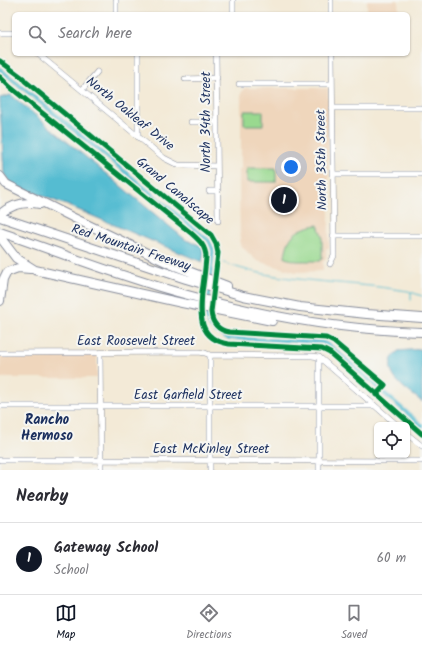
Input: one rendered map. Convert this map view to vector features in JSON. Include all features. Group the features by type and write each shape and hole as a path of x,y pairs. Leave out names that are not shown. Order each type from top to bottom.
{"highway":[{"path":"0,176 6,184 186,275 227,288 301,303 326,310 422,318"},
{"path":"0,215 14,205 25,202 49,206"},
{"name":"Red Mountain Freeway","path":"0,215 22,224 186,275"},
{"name":"Red Mountain Freeway","path":"0,232 225,308 336,326 374,330 422,332"},
{"path":"0,237 16,258 35,270"},
{"path":"0,301 3,280 7,272 18,268 35,270 182,303 225,308"}],"street":[{"path":"116,0 116,12"},
{"path":"233,0 233,12"},
{"path":"331,0 331,12"},
{"path":"0,33 12,33"},
{"name":"North Oakleaf Drive","path":"40,56 164,158 178,166 217,166"},
{"path":"138,56 138,137"},
{"name":"North 34th Street","path":"216,56 218,221"},
{"name":"North 35th Street","path":"330,264 334,256 332,56"},
{"path":"82,90 97,72"},
{"path":"185,79 217,78"},
{"path":"239,84 332,84"},
{"path":"332,108 422,108"},
{"path":"191,122 217,122"},
{"path":"333,174 422,174"},
{"name":"North 34th Street","path":"209,191 217,191"},
{"path":"334,236 422,236"},
{"path":"100,352 101,470"},
{"name":"East Roosevelt Street","path":"0,353 199,352 210,355 319,357"},
{"path":"210,355 210,470"},
{"path":"319,357 394,422"},
{"path":"319,357 319,470"},
{"name":"East Garfield Street","path":"0,406 375,406"},
{"path":"410,436 422,446"},
{"name":"East McKinley Street","path":"0,460 422,460"}],"shaded area":[{"path":"367,0 398,0 399,12 367,12"},
{"path":"245,88 328,88 329,249 326,249 326,258 323,262 323,271 296,272 257,261 240,245 239,169 241,169 241,93"},
{"path":"97,355 97,378 0,378 1,356"}],"green space":[{"path":"244,111 263,111 263,125 244,125"},
{"path":"247,168 276,168 276,182 247,182"},
{"path":"318,225 322,236 322,259 320,261 296,261 285,258 288,244 294,234 304,228"}],"water":[{"path":"11,95 186,240 202,246 204,254 202,262 69,206 11,184 4,174 0,98"},
{"path":"422,349 422,402 400,384 392,374 391,361 398,351"}],"waterway":[{"path":"0,69 209,241 213,250 210,279"},
{"path":"224,263 274,276 372,286 408,291 422,296"},
{"path":"208,301 209,286"},
{"path":"411,292 411,300"},
{"path":"207,308 207,319 209,323 215,330 228,338 322,342 330,346 422,426"}],"cycle path":[{"name":"Grand Canalscape","path":"0,61 23,78 211,235 216,244 218,253 211,312 214,323 219,328 229,332 326,338 334,342 385,385 376,395"},
{"path":"0,77 10,87 200,241 204,247 206,258 201,301 201,318 206,332 211,337 229,344 322,349 330,353 422,434"}],"place":[{"name":"Gateway School","path":"284,200"}],"district":[{"name":"Rancho Hermoso","path":"47,428"}]}
